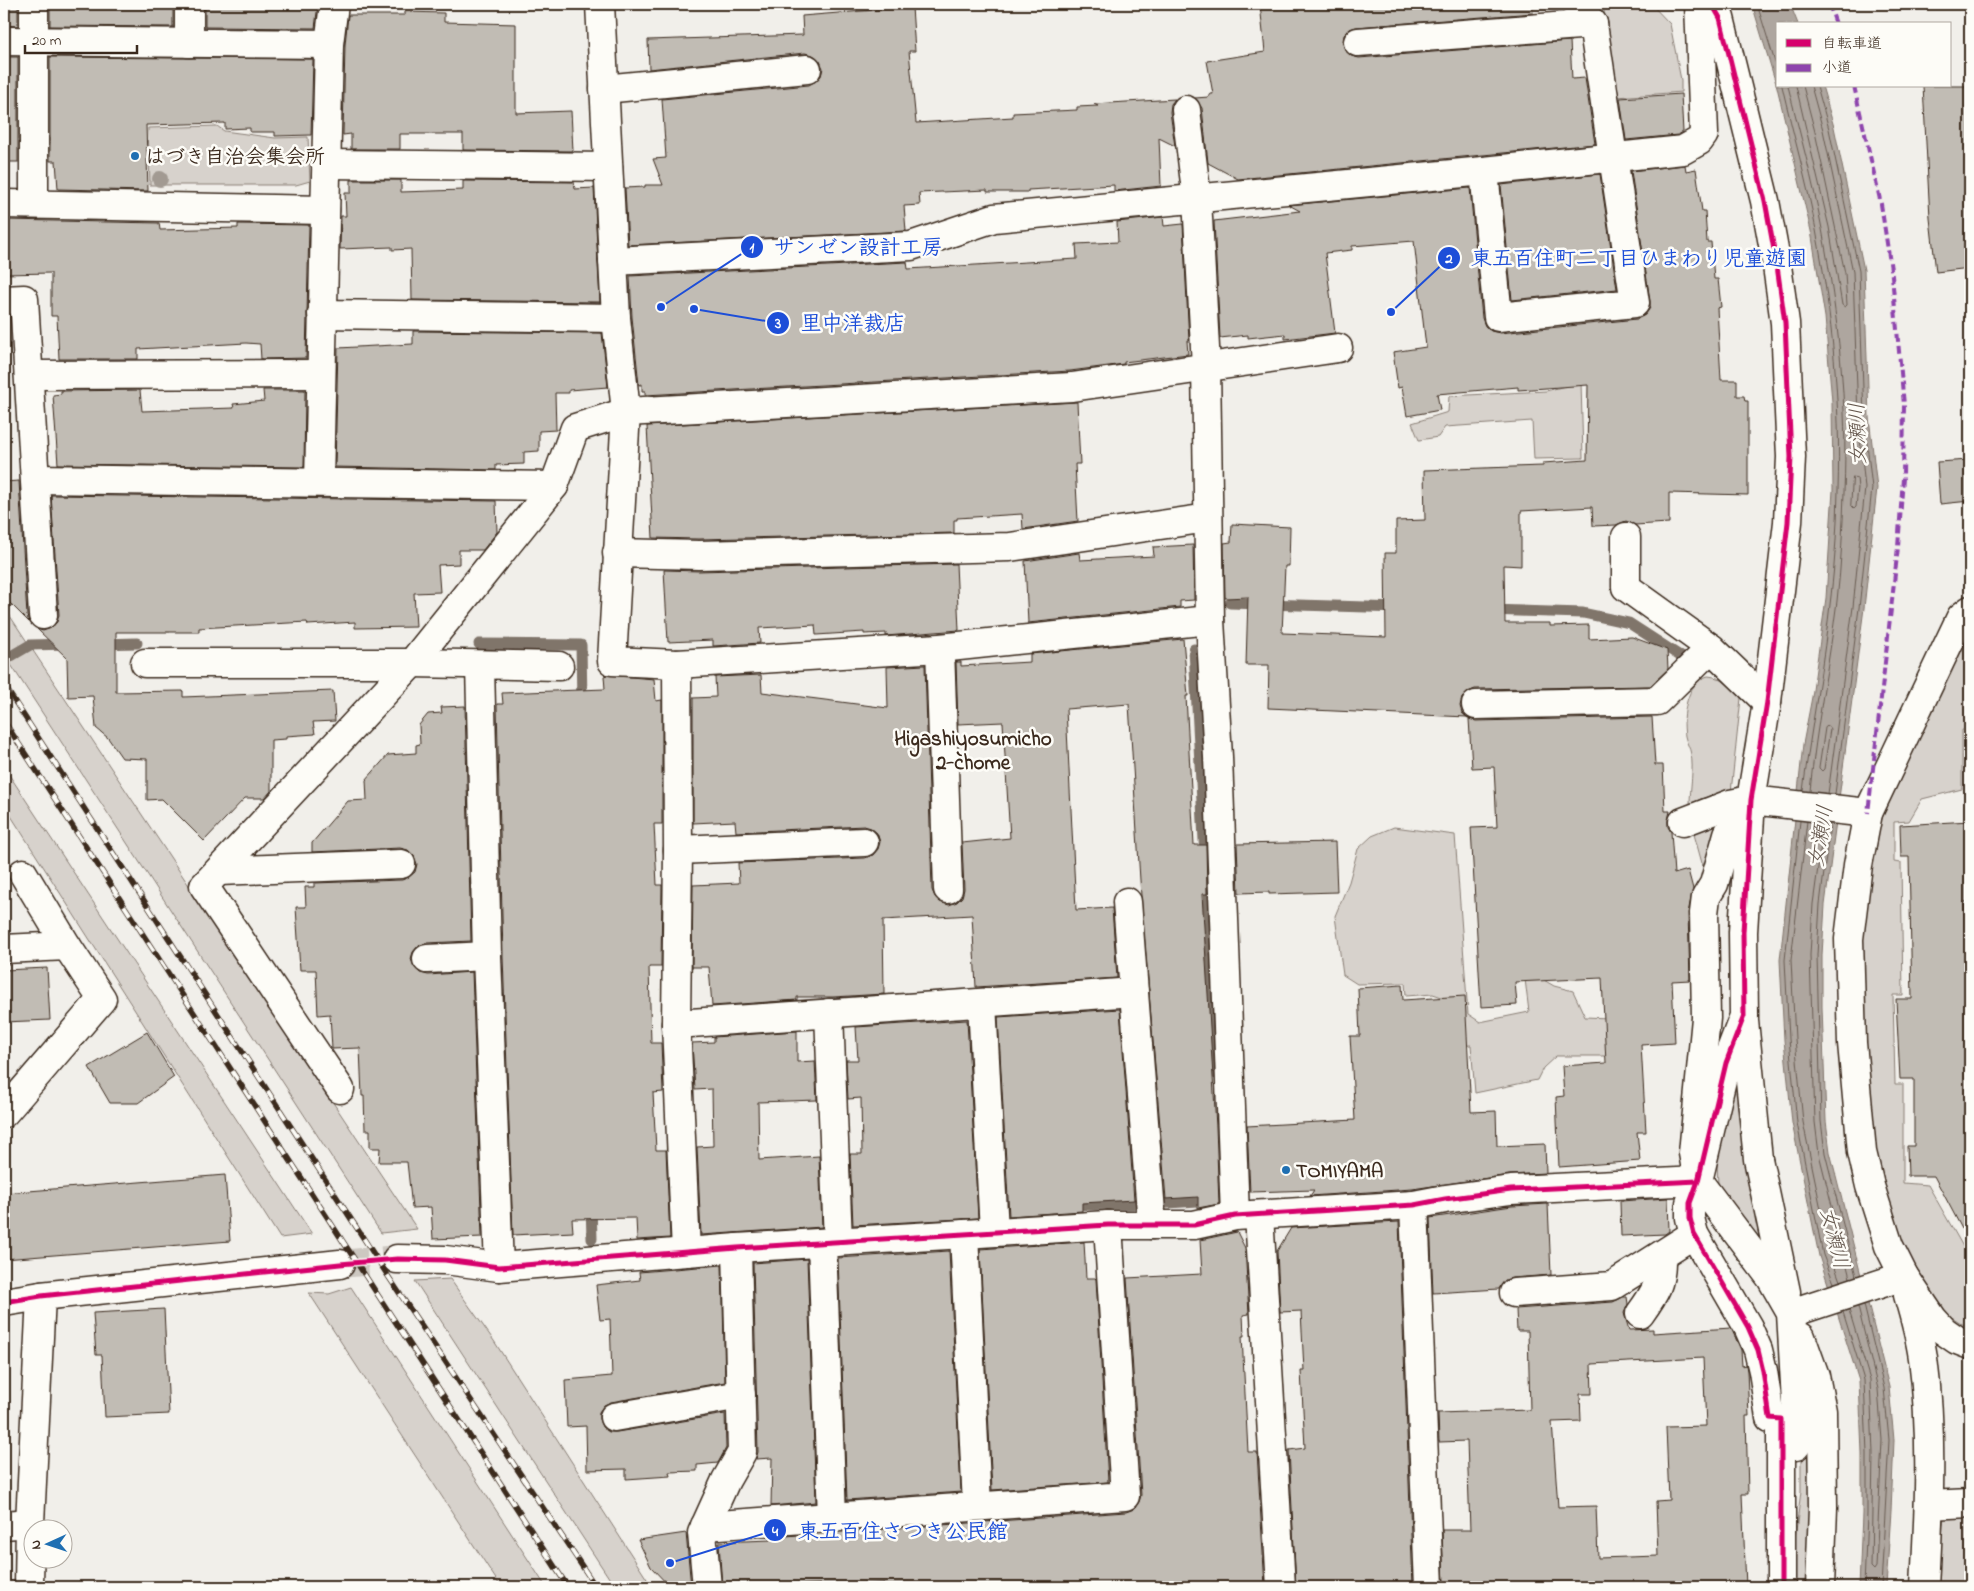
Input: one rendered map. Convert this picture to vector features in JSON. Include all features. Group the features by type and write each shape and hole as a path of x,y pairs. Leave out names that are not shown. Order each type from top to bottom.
{"street":[{"path":"34,4 34,204"},
{"path":"189,4 189,43"},
{"path":"319,482 329,44 334,4"},
{"path":"600,4 616,318 626,412 612,661 677,664 940,648 1210,620"},
{"path":"613,261 911,246 994,218 1683,150 1699,141 1704,134 1698,4"},
{"path":"1712,4 1720,18 1765,201 1785,323 1791,458 1789,513 1743,932 1744,1016 1758,1159 1799,1310 1822,1411 1823,1508 1820,1587"},
{"path":"1358,42 1585,14 1613,158 1635,303 1498,317 1484,171"},
{"path":"4,41 329,44"},
{"path":"604,89 807,69"},
{"path":"1186,110 1197,199 1206,366 1210,620 1247,1216 1281,1587"},
{"path":"326,164 608,168"},
{"path":"4,204 325,210"},
{"path":"4,300 24,299 43,615"},
{"path":"322,314 616,318"},
{"path":"340,1089 204,886 412,663 554,486 575,428 626,412 1072,387 1338,348"},
{"path":"29,375 321,374"},
{"path":"35,479 554,486"},
{"path":"617,553 699,555 1010,547 1208,518"},
{"path":"1626,537 1626,587 1711,648 1767,702"},
{"path":"1925,1587 1929,1505 1927,1399 1923,1356 1880,1218 1862,1152 1852,1043 1849,939 1858,865 1861,812 1961,617 1970,610"},
{"path":"940,648 948,889"},
{"path":"1476,705 1657,700 1711,648"},
{"path":"145,663 412,663 480,666 559,666"},
{"path":"677,664 678,850 676,1024 686,1252"},
{"path":"480,666 487,956 499,1267"},
{"path":"1758,801 1735,821 1728,834 1714,884 1706,897 1704,913 1706,1018 1693,1153 1698,1181 1771,1278 1799,1310 1794,1524 1781,1587"},
{"path":"1683,822 1730,804 1758,801 1861,812"},
{"path":"678,850 864,842"},
{"path":"219,871 401,864"},
{"path":"4,1114 102,998 22,873"},
{"path":"1127,902 1152,1225"},
{"path":"4,949 67,946"},
{"path":"427,960 487,956"},
{"path":"676,1024 1134,992"},
{"path":"982,1003 994,1232"},
{"path":"829,1013 832,1517"},
{"path":"1744,1016 1726,1063 1698,1181 1690,1203 1690,1218 1694,1234 1748,1327 1758,1350 1770,1418 1780,1419 1781,1587"},
{"path":"398,1259 445,1260 499,1267 737,1248 1108,1225 1194,1225 1247,1216 1414,1205 1511,1190 1698,1181"},
{"path":"1414,1205 1429,1587"},
{"path":"705,1526 1125,1496 1108,1225"},
{"path":"964,1234 977,1506"},
{"path":"1514,1293 1612,1286 1694,1234"},
{"path":"707,1587 702,1533 726,1480 742,1452 737,1248"},
{"path":"1640,1314 1656,1289 1662,1274 1661,1256"},
{"path":"4,1302 41,1296 340,1264"},
{"path":"1799,1310 1899,1277"},
{"path":"1899,1277 1944,1331 1970,1345"},
{"path":"29,1587 17,1524 41,1296"},
{"path":"614,1417 741,1395"},
{"path":"1929,1505 1970,1503"}],"shaded area":[{"path":"1603,4 1651,4 1670,24 1681,80 1681,92 1617,97"},
{"path":"217,126 224,131 275,138 308,137 310,181 296,185 150,185 148,128"},
{"path":"1581,382 1583,458 1534,459 1532,421 1445,427 1438,437 1419,440 1412,423 1448,412 1449,396 1546,391"},
{"path":"4,607 417,1229 381,1233 4,654"},
{"path":"1963,642 1970,642 1970,730 1962,730 1962,789 1922,799 1909,821 1894,822 1894,862 1901,863 1903,995 1893,995 1895,1084 1903,1084 1903,1183 1928,1185 1970,1259 1970,1327 1941,1310 1912,1273 1872,1160 1860,939 1873,826"},
{"path":"1708,676 1722,680 1741,698 1731,792 1703,798 1690,804 1692,760 1685,736 1685,710 1690,692 1701,679"},
{"path":"4,767 312,1234 280,1238 4,805"},
{"path":"1727,813 1705,874 1692,827"},
{"path":"1394,827 1455,835 1468,1014 1480,1022 1529,1012 1525,979 1542,979 1554,986 1573,991 1585,1017 1633,1019 1636,1056 1556,1056 1543,1068 1537,1080 1475,1093 1471,1045 1455,1046 1449,1013 1442,997 1433,994 1406,996 1405,983 1357,984 1343,975 1335,916 1349,882 1358,849 1372,836"},
{"path":"1738,1058 1767,1262 1718,1184 1717,1163 1726,1107"},
{"path":"450,1279 494,1341 652,1587 615,1587 415,1281"},
{"path":"351,1287 546,1587 501,1587 309,1293 329,1294"},
{"path":"1801,1380 1811,1391 1809,1587 1789,1587 1801,1491"},
{"path":"1944,1516 1970,1516 1970,1534 1968,1536 1970,1587 1937,1587"}],"water":[{"path":"1752,4 1790,4 1797,22 1776,22 1776,84"},
{"name":"女瀬川","path":"1777,88 1823,88 1834,127 1864,270 1869,417 1877,488 1864,608 1825,905 1822,955 1822,1007 1826,1121 1830,1152 1889,1387 1894,1440 1886,1587 1859,1587 1862,1453 1859,1381 1819,1256 1792,1123 1784,1040 1780,960 1803,744 1812,697 1826,598 1833,490 1832,402 1825,317 1811,231"}],"building":[{"path":"4,4 18,4 18,26 4,25"},
{"path":"50,4 173,4 173,27 50,26"},
{"path":"205,4 318,4 315,28 205,27"},
{"path":"1260,4 1532,4 1533,13 1356,27 1350,29 1344,35 1343,44 1345,50 1351,56 1359,58 1570,41 1572,79 1585,78 1595,144 1238,179 1208,163 1202,108 1195,98 1209,97 1209,94 1213,94 1207,61 1265,52"},
{"path":"912,7 915,51 909,51 916,123 1013,117 1013,113 1077,110 1077,107 1098,106 1094,104 1175,99 1171,104 1170,112 1175,146 1159,138 1161,186 1114,191 1114,185 1028,190 1028,192 987,192 987,190 919,193 920,205 904,206 906,231 628,245 625,188 663,185 653,159 666,158 662,99 809,85 821,76 823,68 819,60 813,55 805,53 649,69 648,40 803,35 802,16"},
{"path":"405,12 444,13 444,22 516,24 516,113 571,111 573,151 463,150 463,134 400,134 400,149 351,149 351,134 343,135 345,45 348,15 405,15"},
{"path":"4,57 18,57 18,162 4,162"},
{"path":"50,57 313,59 311,135 275,136 275,132 250,132 250,128 225,129 225,123 146,125 148,191 58,189 56,161 50,161"},
{"path":"1970,86 1970,268 1936,272 1930,218 1923,88"},
{"path":"1681,94 1683,132 1678,135 1626,140 1620,98"},
{"path":"1685,165 1686,171 1696,169 1702,211 1705,211 1707,242 1711,242 1714,279 1718,279 1721,307 1717,308 1721,380 1737,380 1737,396 1744,396 1745,401 1748,401 1748,495 1669,493 1669,523 1635,525 1626,521 1616,525 1593,526 1592,507 1521,511 1521,566 1504,565 1505,623 1550,623 1550,626 1589,625 1589,639 1632,637 1667,650 1668,669 1650,686 1475,689 1468,692 1462,698 1460,706 1462,713 1467,717 1268,708 1269,665 1246,665 1248,597 1225,598 1224,543 1231,542 1232,524 1290,527 1289,566 1285,566 1282,633 1386,637 1385,553 1396,553 1396,521 1425,520 1424,470 1543,466 1543,463 1587,460 1588,385 1518,390 1518,387 1437,394 1440,410 1407,416 1402,387 1398,388 1393,352 1426,347 1414,241 1352,246 1352,250 1325,253 1335,333 1285,339 1285,334 1248,338 1248,335 1220,338 1214,221 1300,211 1289,205 1470,188 1482,318 1485,326 1491,331 1500,333 1637,319 1645,315 1650,308 1650,301 1631,171"},
{"path":"1600,174 1617,289 1512,300 1501,185"},
{"path":"351,180 401,180 401,192 463,190 463,181 574,182 575,189 594,188 600,302 412,300 411,249 392,250 392,247 340,249 341,216 346,216 345,193 351,193"},
{"path":"1163,217 1164,226 1183,224 1188,354 1070,371 645,395 645,391 642,391 642,384 639,385 630,276 907,262 908,269 1077,259 1076,244 1118,242 1117,222"},
{"path":"4,220 159,223 160,230 238,228 238,224 309,225 306,358 261,359 260,344 246,343 138,349 138,359 59,359 57,316 51,316 51,273 4,274"},
{"path":"413,331 602,333 608,387 569,390 569,393 555,393 556,430 539,431 539,451 524,452 524,464 496,465 496,470 335,467 338,348 413,344"},
{"path":"140,390 142,411 234,408 233,404 264,401 263,390 305,390 304,467 58,464 53,395 61,394 61,391"},
{"path":"1077,402 1080,464 1075,464 1078,521 1023,529 1022,514 957,518 957,520 954,520 954,533 699,539 653,538 647,426"},
{"path":"1970,460 1970,501 1940,504 1937,462"},
{"path":"19,481 27,616 29,622 4,597 4,482"},
{"path":"51,495 496,501 497,532 483,550 459,550 459,564 438,565 440,592 414,593 416,627 355,628 355,622 308,625 307,622 199,628 199,632 116,632 116,692 183,691 183,697 333,691 335,721 313,722 315,734 286,736 286,739 271,740 271,791 265,798 245,798 204,841 162,799 147,800 147,759 122,758 108,738 96,728 93,696 68,697 67,658 37,629 43,631 51,628 57,622 59,615"},
{"path":"1193,545 1194,600 1180,601 1180,607 1028,623 1025,561 1079,553 1080,560 1154,556 1153,547"},
{"path":"956,564 959,630 886,636 886,633 864,634 864,632 816,635 815,625 759,628 760,643 713,646 713,640 668,642 664,570 699,571"},
{"path":"1183,639 1188,696 1186,696 1194,845 1206,845 1207,894 1202,894 1219,1204 1198,1208 1198,1197 1166,1199 1141,896 1129,704 1066,709 1076,910 1112,908 1117,978 976,987 972,915 883,920 884,994 797,997 797,1000 712,1006 709,967 692,967 693,885 739,883 738,863 865,858 873,855 878,849 880,842 877,833 871,828 864,826 736,832 735,821 693,823 693,698 716,697 715,677 761,675 762,692 888,708 887,667 925,665 932,890 940,902 949,905 957,902 962,897 964,889 962,843 1010,838 1003,722 958,724 956,662 961,662 961,666 1030,662 1030,654"},
{"path":"604,676 654,679 656,701 662,700 662,824 654,824 657,885 662,885 661,967 649,967 651,1043 661,1043 663,1092 653,1093 656,1150 666,1150 670,1238 637,1240 636,1218 572,1219 573,1232 513,1235 503,956 497,704 503,704 502,693 605,689"},
{"path":"465,706 471,941 426,943 418,946 413,952 411,959 414,967 420,973 428,975 472,972 482,1237 433,1239 431,1207 412,1208 407,1162 379,1162 380,1148 370,1148 370,1130 365,1130 360,1048 332,1049 330,1014 318,1015 316,970 300,970 296,907 306,907 305,887 314,887 314,883 402,880 415,872 417,864 414,856 408,850 400,848 312,852 312,843 348,801 367,800 366,780 388,755 416,753 416,745 420,744 419,725 428,714 442,713 441,707"},
{"path":"1652,717 1655,765 1663,765 1665,811 1670,811 1668,827 1671,832 1674,874 1688,870 1693,889 1688,913 1690,980 1672,981 1675,1043 1641,1045 1646,1132 1637,1132 1640,1161 1559,1167 1556,1097 1564,1096 1562,1066 1606,1063 1602,978 1515,982 1517,1005 1481,1007 1471,828 1497,827 1494,767 1472,768 1469,719 1476,721"},
{"path":"1970,821 1970,902 1964,902 1967,982 1970,982 1970,1244 1934,1176 1908,1176 1907,1146 1914,1146 1914,1079 1900,1079 1896,999 1912,999 1909,857 1901,857 1900,825"},
{"path":"1335,842 1337,892 1239,893 1237,844"},
{"path":"47,968 50,1020 4,1022 4,970"},
{"path":"1402,985 1403,1000 1465,996 1471,1112 1496,1111 1497,1146 1545,1144 1546,1173 1509,1175 1412,1189 1310,1196 1314,1190 1250,1192 1247,1126 1355,1120 1350,1036 1360,1036 1358,988"},
{"path":"1120,1009 1134,1200 1082,1203 1082,1211 1009,1216 998,1017"},
{"path":"967,1020 978,1218 853,1225 850,1154 862,1154 861,1098 848,1099 846,1060 858,1060 856,1027"},
{"path":"797,1031 797,1062 815,1061 817,1100 758,1102 759,1160 819,1156 822,1227 701,1235 697,1147 713,1146 712,1089 695,1090 692,1043 714,1042 714,1037"},
{"path":"147,1032 174,1077 138,1103 110,1103 89,1067"},
{"path":"225,1175 230,1241 4,1259 4,1193"},
{"path":"1668,1198 1669,1231 1665,1234 1621,1236 1620,1201"},
{"path":"1548,1204 1551,1275 1512,1278 1505,1280 1499,1289 1433,1293 1430,1218 1512,1206"},
{"path":"1399,1222 1413,1587 1296,1587 1289,1450 1305,1448 1301,1371 1304,1371 1301,1311 1280,1312 1277,1251 1291,1228"},
{"path":"1237,1232 1245,1248 1249,1314 1243,1315 1244,1336 1242,1336 1248,1452 1257,1452 1265,1587 884,1587 884,1583 722,1587 719,1542 771,1540 771,1537 1126,1512 1134,1509 1141,1495 1127,1278 1202,1274 1200,1240"},
{"path":"1084,1242 1086,1278 1096,1279 1108,1482 992,1490 980,1249"},
{"path":"949,1251 961,1492 847,1500 838,1258"},
{"path":"807,1259 816,1502 771,1506 772,1458 756,1459 758,1452 753,1263"},
{"path":"722,1265 725,1382 611,1402 604,1405 599,1412 602,1427 609,1432 725,1414 726,1448 718,1463 697,1465 697,1471 669,1472 670,1476 626,1479 626,1469 587,1470 586,1426 567,1427 565,1380 612,1376 610,1319 600,1320 596,1285 640,1280 639,1272"},
{"path":"1627,1297 1628,1304 1624,1313 1629,1330 1653,1329 1653,1333 1731,1328 1741,1350 1742,1366 1746,1365 1747,1371 1749,1416 1746,1416 1748,1494 1742,1494 1746,1587 1444,1587 1442,1530 1470,1530 1467,1441 1439,1442 1438,1413 1530,1410 1528,1331 1517,1331 1516,1309 1613,1302","holes":["1703,1358 1706,1426 1666,1427 1669,1500 1656,1501 1658,1556 1598,1558 1596,1506 1558,1507 1552,1422 1581,1421 1580,1394 1592,1394 1591,1364"]},
{"path":"164,1309 169,1414 105,1417 102,1355 96,1355 93,1313"},
{"path":"686,1533 691,1587 670,1587 651,1567 638,1540"}],"waterway":[{"path":"1230,603 1401,608"},
{"path":"1489,610 1583,613 1629,623 1680,656"},
{"path":"101,644 137,643"},
{"path":"6,659 30,645 68,644"},
{"path":"479,644 581,645 582,703"},
{"path":"1194,649 1205,859"},
{"path":"1206,880 1216,1074"},
{"path":"1068,1205 1212,1200"},
{"path":"591,1204 592,1239"}],"tunnel":[{"path":"340,1264 397,1259"}],"railway":[{"path":"4,685 390,1279 596,1587"},
{"path":"4,721 568,1587"}],"marked path":[{"path":"1829,4 1835,22"},
{"path":"1854,88 1881,204 1892,276 1904,405 1903,478 1898,547 1868,813"}],"cycle path":[{"path":"1712,4 1720,18 1765,201 1777,266 1785,323 1791,457 1788,522 1767,702 1751,800 1743,932 1744,1016 1726,1063 1698,1181 1690,1203 1690,1218 1694,1234 1748,1327 1758,1350 1770,1418 1781,1419 1781,1587"},
{"path":"4,1302 41,1296 397,1259 445,1260 499,1267 737,1248 1108,1225 1194,1225 1235,1216 1414,1205 1511,1190 1698,1181"}],"place":[{"name":"はづき自治会集会所","path":"135,156"},
{"name":"サンゼン設計工房","path":"661,307"},
{"name":"里中洋裁店","path":"694,309"},
{"name":"東五百住町二丁目ひまわり児童遊園","path":"1391,312"},
{"name":"TOMIYAMA","path":"1286,1170"},
{"name":"東五百住さつき公民館","path":"670,1563"}],"district":[{"name":"Higashiyosumicho 2-chome","path":"973,750"}]}
